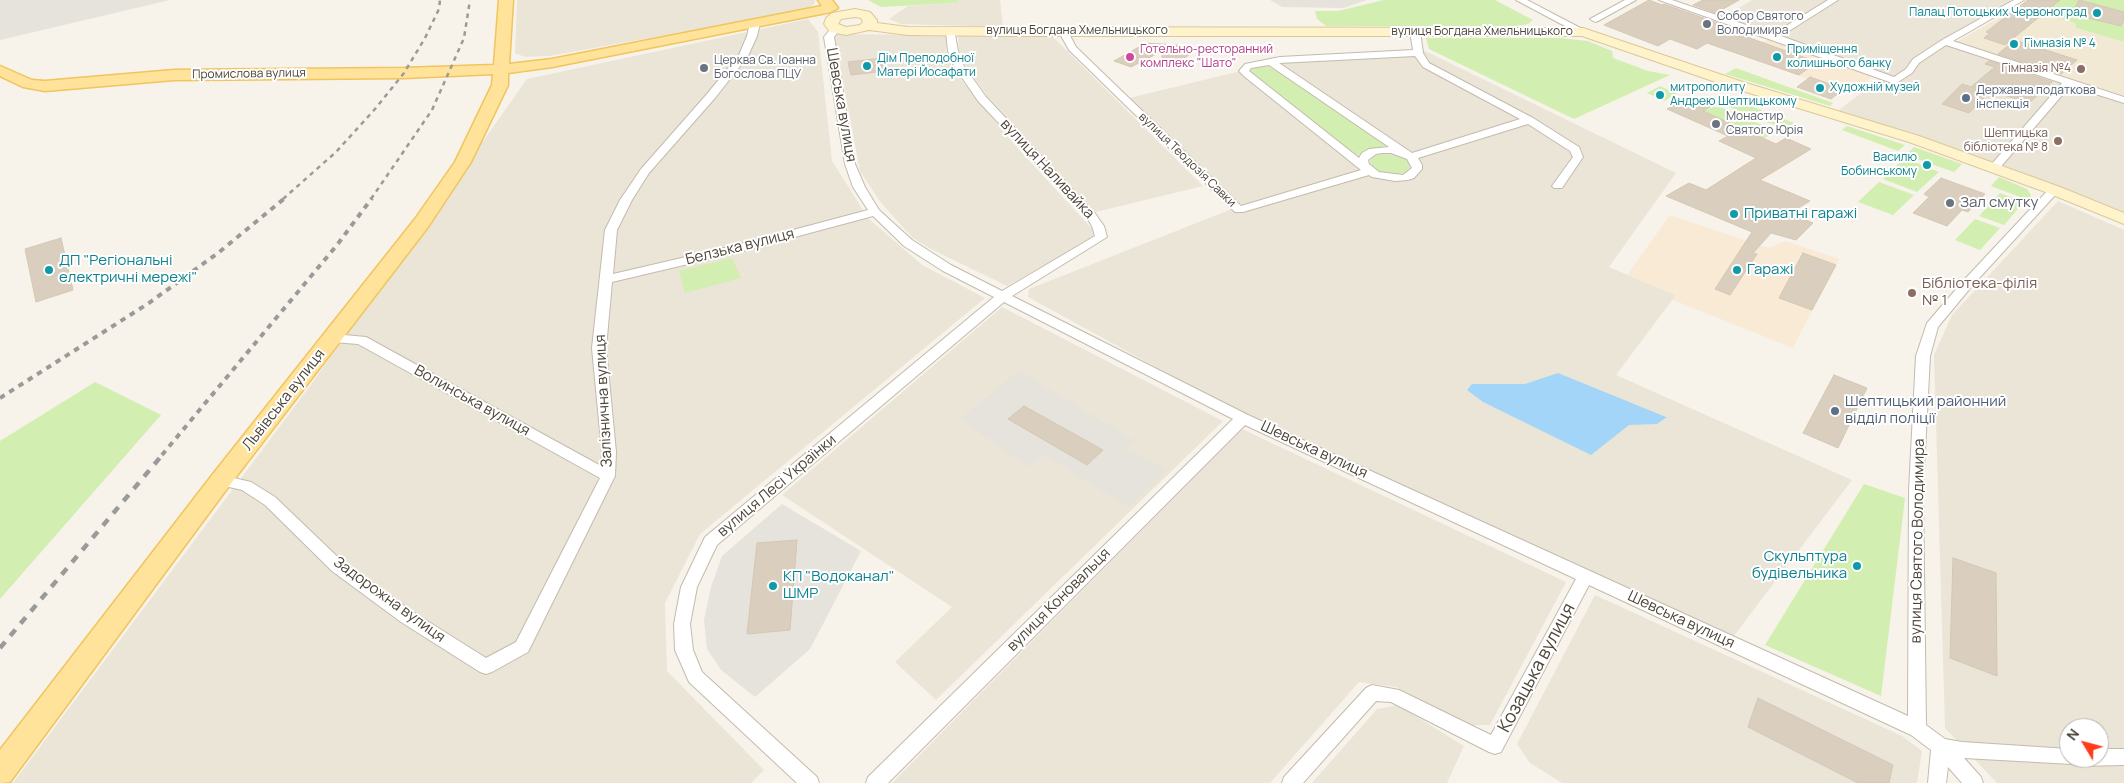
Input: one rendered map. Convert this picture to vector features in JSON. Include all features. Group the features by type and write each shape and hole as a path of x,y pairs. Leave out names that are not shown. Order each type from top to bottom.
{"main road":[{"name":"Львівська вулиця","path":"0,773 221,480 334,338 422,223 463,162 500,85 506,0"},
{"name":"Промислова вулиця","path":"0,70 28,84 46,86 174,76 404,73 502,69 552,63 833,8"},
{"path":"836,29 832,27 831,21 833,8 865,16 870,20 868,26"},
{"name":"вулиця Богдана Хмельницького","path":"836,29 852,31 868,26 908,30 1064,32 1584,32 1738,85 1914,140 2054,190 2124,219"}],"street":[{"path":"1520,0 1584,32"},
{"path":"1595,19 1632,0"},
{"path":"1663,0 1774,37 1894,81 1909,72 1916,61 1945,42 2020,0"},
{"path":"1774,37 1834,0"},
{"name":"Залізнична вулиця","path":"486,667 522,647 608,476 609,452 599,348 612,230 626,200 645,171 711,96 742,56 752,36 755,23"},
{"name":"Шевська вулиця","path":"836,29 829,37 850,164 859,187 875,212 908,243 947,268 1243,418 1916,729 1941,746"},
{"name":"вулиця Наливайка","path":"951,31 953,50 959,66 982,99 1090,214 1098,226 1101,237 1003,296"},
{"path":"1415,31 1418,53 1426,65 1529,120 1575,149 1578,157 1558,186"},
{"name":"вулиця Теодозія Савки","path":"1064,32 1072,48 1239,210 1369,171"},
{"path":"1945,42 2124,100"},
{"path":"1270,62 1411,157 1418,169 1410,176 1395,178 1369,171 1244,71 1248,66 1270,62 1418,53"},
{"path":"1994,168 2068,82"},
{"path":"1369,171 1364,165 1363,160 1366,155 1373,151 1392,150 1411,157 1529,120"},
{"name":"вулиця Святого Володимира","path":"1916,729 1916,519 1924,356 1932,326 1968,283 2054,190"},
{"name":"Белзька вулиця","path":"605,280 734,250 875,212"},
{"name":"вулиця Лесі Українки","path":"810,783 695,677 684,650 682,624 688,587 711,541 1003,296"},
{"name":"Волинська вулиця","path":"334,338 361,340 608,476"},
{"name":"вулиця Коновальця","path":"875,783 1243,418"},
{"name":"Задорожна вулиця","path":"221,480 246,486 270,501 338,567 407,617 486,667"},
{"name":"Козацька вулиця","path":"1290,783 1372,693 1393,695 1495,746 1586,575"},
{"path":"1941,746 1962,750 2059,756"},
{"path":"1937,783 1941,746"},
{"path":"1941,746 1974,783"},
{"path":"2109,758 2124,758"}],"shaded area":[{"path":"0,0 170,0 0,40"},
{"path":"517,0 815,0 815,3 807,10 549,56 525,57 515,53"},
{"path":"959,0 1000,0 1003,27 901,24 889,19 908,6 956,3"},
{"path":"1270,0 1367,0 1343,8 1282,7"},
{"path":"1752,0 2011,0 1940,42 2124,102 2124,215 2013,169 1943,145 1835,113 1885,75 1722,18"},
{"name":"Гімназія №4","path":"2021,6 2075,23 2076,28 2124,42 2124,96 1954,43"},
{"path":"808,19 818,32 832,161 868,218 922,265 985,298 700,534 665,603 667,671 764,770 751,783 13,783 310,386 527,79"},
{"path":"834,34 947,35 946,51 952,68 1021,152 1096,233 1092,239 1007,286 933,250 913,238 881,203 860,171"},
{"path":"1051,35 1203,186 1096,212 988,97 966,66 959,50 958,36"},
{"path":"1770,39 1874,75 1853,92 1810,77 1808,79 1736,53"},
{"path":"1423,50 1676,173 1609,267 1676,295 1616,375 1852,480 1733,637 1218,401 1028,297 1029,289 1242,205 1129,98 1299,57"},
{"path":"2058,201 2124,230 2124,783 1997,783 1945,728 1934,355 1952,315"},
{"path":"1670,215 1768,248 1786,241 1839,259 1793,348 1673,300 1675,295 1627,275"},
{"path":"1002,307 1223,421 936,700 895,662 952,607 782,495"},
{"path":"1019,371 1133,440 1126,449 1166,470 1129,507 1044,455 1029,467 960,419"},
{"path":"1242,429 1566,582 1490,725 1467,725 1396,687 1359,682 1270,783 892,783"},
{"path":"782,504 861,551 810,649 755,697 721,670 707,649 704,620 711,587 722,556"},
{"path":"1595,595 1902,736 1922,751 1917,783 1562,783 1530,763 1517,744"},
{"path":"1398,705 1464,746 1447,783 1312,783 1377,709"}],"green space":[{"path":"868,0 959,0 956,3 881,7"},
{"path":"1384,0 1495,0 1533,20 1528,24 1515,26 1326,26 1317,19 1315,11 1338,11"},
{"path":"2026,0 2124,0 2124,42 2076,28 2075,23 2021,6 2028,1"},
{"path":"1426,38 1560,38 1588,41 1612,51 1613,58 1648,71 1670,75 1574,119 1429,49"},
{"path":"1263,66 1273,69 1384,143 1384,146 1359,154 1352,153 1252,76 1251,70"},
{"path":"1736,68 1833,103 1830,106 1725,74"},
{"path":"1660,86 1677,94 1664,101 1647,93"},
{"path":"1729,98 1794,123 1788,127 1782,127 1766,122 1723,104"},
{"path":"1714,107 1723,108 1769,128 1772,130 1770,135 1764,138 1703,111"},
{"path":"1847,126 1905,145 1898,151 1842,130"},
{"path":"1914,147 1962,164 1954,172 1906,155"},
{"path":"1382,154 1402,157 1408,162 1410,167 1406,172 1398,174 1378,171 1372,166 1371,161 1374,156"},
{"path":"1904,158 1939,172 1917,192 1883,179"},
{"path":"1999,177 2027,189 2031,195 2028,200 1991,186"},
{"path":"1879,182 1914,195 1893,215 1858,202"},
{"path":"2000,193 2024,202 2004,225 1979,216"},
{"path":"1975,219 2000,228 1980,250 1955,240"},
{"path":"732,258 741,278 685,293 679,271"},
{"path":"95,382 161,415 0,599 0,441"},
{"path":"1864,484 1905,498 1881,696 1765,645"}],"water":[{"path":"1558,373 1667,417 1657,424 1629,425 1591,455 1483,402 1467,390 1472,384 1525,384"}],"building":[{"path":"1649,0 1723,25 1719,27 1817,62 1799,75 1707,43 1697,49 1670,39 1658,46 1604,25"},
{"path":"1703,0 1739,0 1716,13 1693,5"},
{"path":"2028,0 2060,0 2005,45 1984,38 1990,33 1986,32"},
{"name":"Палац Потоцьких Червоноград","path":"2079,0 2124,12 2124,20 2121,26 2072,14"},
{"path":"2015,40 2077,60 2061,74 1998,54"},
{"path":"1146,43 1177,45 1195,50 1180,62 1162,66 1162,51 1131,67 1114,61"},
{"name":"Дім Преподобної Матері Йосафати","path":"883,58 886,71 851,75 848,62"},
{"path":"1989,61 2052,82 2029,103 1991,91 1969,113 1942,104 1962,84 1971,87 1995,67 1985,64"},
{"name":"Художній музей","path":"1810,77 1844,89 1831,99 1797,87"},
{"path":"1690,97 1712,106 1703,111 1776,144 1786,138 1811,149 1760,180 1810,201 1790,213 1813,223 1796,240 1771,233 1753,253 1757,254 1730,295 1715,289 1752,232 1666,196 1689,183 1706,190 1756,158 1719,141 1728,136 1667,109"},
{"name":"Зал смутку","path":"1941,178 1985,194 1968,212 1962,210 1947,226 1913,213 1929,197 1924,194"},
{"name":"ДП \"Регіональні електричні мережі\"","path":"61,238 73,290 36,302 25,249"},
{"path":"1803,253 1836,265 1812,310 1779,298"},
{"name":"Шептицький районний відділ поліції","path":"1834,375 1867,388 1838,448 1803,433"},
{"path":"1024,406 1103,450 1087,465 1008,419"},
{"name":"КП \"Водоканал\" ШМР","path":"797,540 790,630 747,634 757,543"},
{"path":"1953,558 1996,573 1997,676 1950,658"},
{"path":"1758,698 1893,765 1889,783 1858,783 1748,727"}],"railway":[{"path":"283,199 336,152 375,109 404,73 425,38 439,9 440,0"},
{"path":"371,199 432,110 464,38 470,0"},
{"path":"0,398 149,303 218,253 285,198"},
{"path":"162,455 337,245 372,198"},
{"path":"0,648 163,454"}],"place":[{"name":"Палац Потоцьких Червоноград","path":"2097,13"},
{"name":"Собор Святого Володимира","path":"1707,24"},
{"name":"Гімназія № 4","path":"2014,44"},
{"name":"Готельно-ресторанний комплекс \"Шато\"","path":"1130,57"},
{"name":"Приміщення колишнього банку","path":"1777,57"},
{"name":"Дім Преподобної Матері Йосафати","path":"867,66"},
{"name":"Церква Св. Іоанна Богослова ПЦУ","path":"704,68"},
{"name":"Гімназія №4","path":"2081,69"},
{"name":"Художній музей","path":"1820,88"},
{"name":"митрополиту Андрею Шептицькому","path":"1660,95"},
{"name":"Державна податкова інспекція","path":"1966,98"},
{"name":"Монастир Святого Юрія","path":"1716,124"},
{"name":"Шептицька бібліотека № 8","path":"2058,141"},
{"name":"Василю Бобинському","path":"1927,165"},
{"name":"Зал смутку","path":"1950,203"},
{"name":"Приватні гаражі","path":"1734,214"},
{"name":"ДП \"Регіональні електричні мережі\"","path":"49,270"},
{"name":"Гаражі","path":"1737,270"},
{"name":"Бiблiотека-фiлiя № 1","path":"1912,293"},
{"name":"Шептицький районний відділ поліції","path":"1835,411"},
{"name":"Скульптура будівельника","path":"1857,566"},
{"name":"КП \"Водоканал\" ШМР","path":"773,586"}]}
